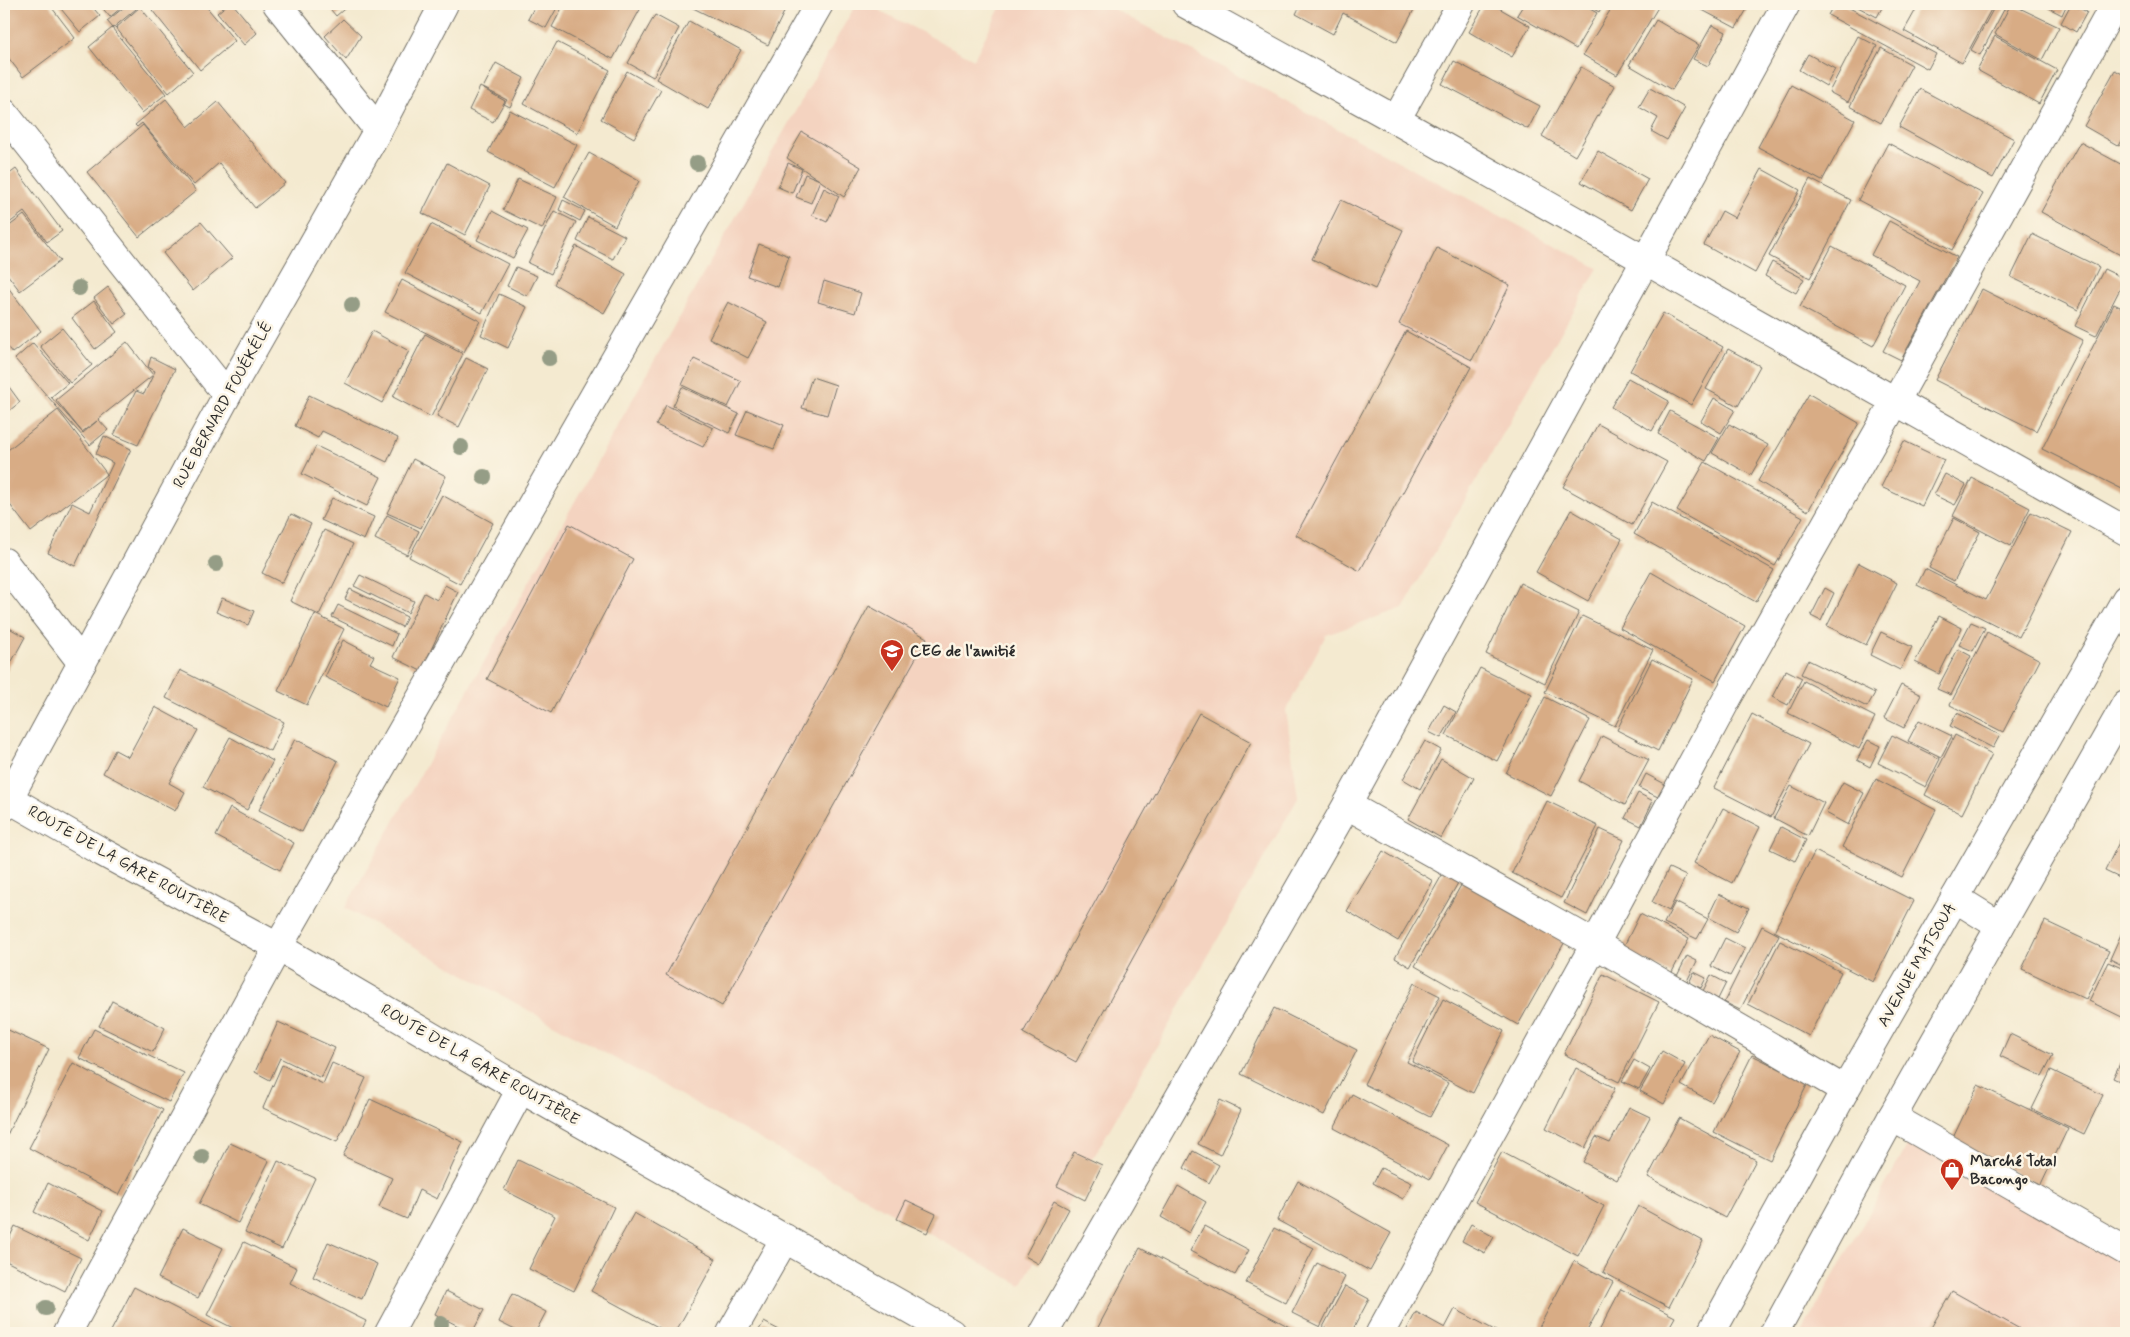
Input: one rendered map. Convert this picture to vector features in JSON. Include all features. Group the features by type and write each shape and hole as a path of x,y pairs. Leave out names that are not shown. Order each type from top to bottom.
{"street":[{"path":"277,4 378,130"},
{"name":"RUE BERNARD FOUÉKÉLÉ","path":"5,801 227,395 378,130 444,4"},
{"path":"67,1333 278,947 819,4"},
{"path":"1186,4 1396,120 2126,531"},
{"path":"1396,120 1461,4"},
{"path":"1044,1333 1347,805 1786,4"},
{"path":"1380,1333 1595,944 1728,697 1895,402 2115,4"},
{"path":"4,113 227,395"},
{"path":"4,562 82,663"},
{"name":"AVENUE MATSOUA","path":"1710,1333 1845,1090 2126,599"},
{"path":"1774,1333 1892,1117 2126,704"},
{"name":"ROUTE DE LA GARE ROUTIÈRE","path":"5,801 278,947 521,1090 951,1333"},
{"path":"1347,805 1595,944 1845,1090"},
{"path":"1955,898 2000,926"},
{"path":"389,1333 521,1090"},
{"path":"1892,1117 2126,1251"},
{"path":"732,1333 785,1238"}],"shaded area":[{"name":"CEG de l'amitié","path":"856,4 867,4 974,59 1002,4 1104,4 1598,268 1403,608 1326,635 1286,710 1298,798 1021,1285 345,908"},
{"name":"Marché Total Bacongo","path":"1916,1131 2126,1251 2126,1333 1801,1333"}],"building":[{"path":"8,4 49,4 75,38 23,77 4,52 4,7"},
{"path":"57,4 90,4 100,16 80,32"},
{"path":"99,4 126,4 110,17"},
{"path":"128,4 142,4 113,28 107,21"},
{"path":"159,4 204,4 235,41 200,70 152,10"},
{"path":"228,4 233,4 257,33 244,45 217,13"},
{"path":"326,4 350,4 336,16"},
{"path":"536,4 559,4 546,28 528,19"},
{"path":"564,4 643,4 613,59 552,27"},
{"path":"685,4 788,4 768,45"},
{"path":"1301,4 1417,4 1397,42 1343,13 1333,34 1296,14"},
{"path":"1485,4 1492,4 1530,26 1512,57 1469,32"},
{"path":"1524,4 1581,4 1597,13 1576,49 1517,15"},
{"path":"1585,4 1603,4 1599,12"},
{"path":"1614,4 1660,4 1617,75 1583,55"},
{"path":"1691,4 1750,4 1736,28"},
{"path":"1834,4 1842,4 1936,54 1928,69 1828,15"},
{"path":"1852,4 1884,4 1877,17"},
{"path":"1919,4 1994,4 1962,63 1904,31"},
{"path":"1996,4 2007,4 1980,55 1971,50"},
{"path":"2011,4 2059,27 2042,60 1995,34"},
{"path":"2041,4 2067,4 2062,15"},
{"path":"2071,4 2087,12 2076,32 2061,23"},
{"path":"140,7 193,72 169,93 116,28"},
{"path":"655,15 679,28 653,77 628,63"},
{"path":"343,19 361,36 346,60 325,36"},
{"path":"1656,20 1699,45 1672,90 1629,65"},
{"path":"689,21 741,50 708,109 656,79"},
{"path":"1712,25 1726,32 1708,66 1693,59"},
{"path":"112,28 166,94 142,113 89,47"},
{"path":"1858,36 1877,46 1848,102 1829,92"},
{"path":"1995,36 2057,70 2039,104 1977,70"},
{"path":"557,42 610,70 577,133 524,104"},
{"path":"1881,48 1912,65 1881,123 1850,106"},
{"path":"1808,54 1835,69 1826,86 1799,70"},
{"path":"1454,61 1540,106 1528,129 1442,84"},
{"path":"496,63 524,78 510,107 504,104 507,100 483,88"},
{"path":"1581,67 1615,86 1575,156 1542,136"},
{"path":"2115,70 2126,76 2126,133 2119,146 2084,126"},
{"path":"627,71 661,90 634,138 601,119"},
{"path":"1791,85 1855,120 1822,181 1758,147"},
{"path":"480,87 505,101 493,122 469,110"},
{"path":"1650,88 1685,108 1667,140 1651,131 1658,118 1639,107"},
{"path":"1920,89 2014,139 1993,178 1899,127"},
{"path":"166,99 188,127 218,102 285,183 255,208 219,163 194,185 142,123 137,127 135,125"},
{"path":"510,110 577,145 555,187 488,152"},
{"path":"143,125 196,191 139,237 87,172"},
{"path":"802,132 861,167 844,197 787,158"},
{"path":"2080,142 2126,167 2126,258 2041,212"},
{"path":"1888,143 1983,194 1952,250 1858,200"},
{"path":"1598,151 1648,179 1631,210 1581,182"},
{"path":"589,153 639,181 615,226 564,197"},
{"path":"447,163 490,186 465,235 422,213"},
{"path":"788,163 802,169 792,193 778,187"},
{"path":"16,169 62,231 47,242 24,212 4,227 4,178"},
{"path":"1762,169 1800,190 1755,273 1704,245 1722,211 1735,218"},
{"path":"805,174 820,180 811,203 796,197"},
{"path":"518,179 557,197 542,229 503,210"},
{"path":"1810,179 1851,200 1810,278 1769,256"},
{"path":"824,188 839,196 827,222 812,215"},
{"path":"563,200 585,211 580,221 559,210"},
{"path":"1341,200 1403,230 1375,289 1312,259"},
{"path":"492,211 528,230 513,258 477,240"},
{"path":"554,211 576,222 551,274 528,263"},
{"path":"24,215 60,261 20,291 4,270 4,230"},
{"path":"588,217 625,236 613,259 577,241"},
{"path":"1889,221 1957,257 1901,360 1883,351 1920,281 1871,255"},
{"path":"201,222 232,258 193,291 163,253"},
{"path":"431,224 508,264 482,313 405,273"},
{"path":"2032,234 2099,267 2078,310 2011,277"},
{"path":"759,244 789,256 778,287 747,276"},
{"path":"576,246 626,274 604,313 554,284"},
{"path":"1832,246 1905,285 1873,346 1800,307"},
{"path":"1437,248 1510,285 1472,360 1399,324"},
{"path":"1772,262 1804,279 1796,293 1765,276"},
{"path":"516,267 537,276 527,296 507,286"},
{"path":"2104,269 2125,279 2096,336 2075,326"},
{"path":"402,280 480,321 464,352 385,312"},
{"path":"824,281 861,293 855,313 818,302"},
{"path":"4,282 41,331 12,353 4,342"},
{"path":"108,287 127,314 114,324 94,298"},
{"path":"1982,289 2083,340 2036,431 1935,380"},
{"path":"499,294 527,307 508,348 481,335"},
{"path":"94,301 117,332 95,349 72,318"},
{"path":"728,302 767,322 748,358 709,338"},
{"path":"2114,304 2126,310 2126,491 2042,449"},
{"path":"1663,313 1723,347 1691,405 1630,371"},
{"path":"62,328 92,365 70,383 40,346"},
{"path":"372,331 409,351 382,403 345,383"},
{"path":"1406,331 1471,367 1360,571 1296,535"},
{"path":"425,334 463,354 431,417 393,397"},
{"path":"127,342 153,375 98,419 108,430 90,445 15,359 33,343 68,383 51,397 81,431 56,400"},
{"path":"1728,349 1760,366 1738,406 1706,389"},
{"path":"151,357 175,369 138,445 114,435 136,391 144,394 155,371 148,367"},
{"path":"466,358 488,369 459,427 437,416"},
{"path":"694,359 741,381 728,407 682,385"},
{"path":"812,377 836,385 827,415 802,408"},
{"path":"1628,378 1669,401 1652,431 1611,407"},
{"path":"4,380 20,402 4,415"},
{"path":"682,387 739,414 729,433 673,406"},
{"path":"1809,394 1859,423 1808,511 1758,481"},
{"path":"309,395 398,438 387,462 322,431 318,438 295,426"},
{"path":"1714,398 1735,410 1721,433 1701,421"},
{"path":"666,405 713,428 703,447 656,425"},
{"path":"58,410 107,474 31,532 4,497 4,453"},
{"path":"747,410 784,425 774,449 736,435"},
{"path":"1670,411 1719,438 1706,461 1658,434"},
{"path":"1598,424 1667,462 1632,525 1563,487"},
{"path":"1729,424 1768,445 1751,475 1712,453"},
{"path":"104,436 131,449 75,566 48,553 72,503 90,512 113,463 96,454"},
{"path":"1904,441 1944,460 1922,506 1881,487"},
{"path":"316,446 381,477 367,506 302,474"},
{"path":"413,459 446,476 421,528 387,513"},
{"path":"1705,462 1803,517 1775,566 1677,511"},
{"path":"1945,474 1966,485 1955,505 1934,495"},
{"path":"1972,478 2030,508 2011,546 1953,516"},
{"path":"442,495 493,523 460,584 409,557"},
{"path":"332,498 374,517 364,540 321,520"},
{"path":"1652,502 1774,570 1756,602 1634,534"},
{"path":"1571,510 1622,539 1588,601 1536,572"},
{"path":"2031,512 2072,532 2019,637 1917,585 1925,569 1986,600"},
{"path":"291,514 311,524 282,583 262,573"},
{"path":"387,515 419,531 407,555 375,539"},
{"path":"1954,518 1980,532 1954,581 1929,568"},
{"path":"569,524 633,559 551,713 487,679"},
{"path":"324,530 353,544 319,615 290,601"},
{"path":"1859,563 1897,583 1866,645 1827,626"},
{"path":"1651,572 1745,626 1715,681 1620,628"},
{"path":"360,575 414,601 408,613 354,586"},
{"path":"1520,583 1579,612 1545,683 1486,654"},
{"path":"445,585 458,592 421,671 393,657 424,593 437,600"},
{"path":"1825,588 1834,593 1821,621 1811,616"},
{"path":"350,589 407,617 402,627 345,599"},
{"path":"222,598 254,611 248,625 216,612"},
{"path":"338,605 397,634 392,646 332,617"},
{"path":"869,606 927,638 722,1006 666,975"},
{"path":"315,614 344,629 307,705 278,691"},
{"path":"1582,616 1653,650 1615,726 1545,692"},
{"path":"1939,616 1962,628 1939,674 1915,662"},
{"path":"1971,622 1985,628 1973,651 1959,645"},
{"path":"4,625 25,637 4,676"},
{"path":"1881,632 1912,647 1900,670 1870,655"},
{"path":"1987,632 2040,660 2003,732 1950,705"},
{"path":"343,640 374,656 370,663 400,677 386,707 325,677"},
{"path":"1958,649 1971,656 1951,695 1937,689"},
{"path":"1652,659 1693,679 1658,751 1617,730"},
{"path":"1808,660 1875,693 1867,707 1801,674"},
{"path":"1480,668 1532,694 1497,761 1446,735"},
{"path":"180,670 284,722 270,751 166,698"},
{"path":"1786,670 1802,678 1788,705 1772,697"},
{"path":"1804,681 1875,717 1859,749 1788,713"},
{"path":"1901,685 1921,695 1904,728 1884,718"},
{"path":"1545,697 1590,720 1551,796 1506,773"},
{"path":"1444,705 1456,712 1441,738 1429,732"},
{"path":"155,707 198,730 169,783 185,792 175,811 103,773 115,750 128,757"},
{"path":"1199,713 1251,742 1076,1062 1023,1033"},
{"path":"1957,713 2000,735 1993,748 1950,726"},
{"path":"1752,714 1809,744 1771,817 1714,788"},
{"path":"1919,720 1952,736 1941,757 1908,741"},
{"path":"1892,735 1940,759 1926,787 1878,763"},
{"path":"1955,735 1992,754 1962,814 1925,795"},
{"path":"1602,736 1649,760 1625,805 1579,781"},
{"path":"230,737 273,761 247,810 203,787"},
{"path":"295,739 338,761 302,832 259,810"},
{"path":"1868,740 1880,746 1870,767 1857,760"},
{"path":"1425,741 1441,750 1420,789 1403,779"},
{"path":"1441,759 1474,778 1441,838 1408,819"},
{"path":"1646,774 1665,784 1658,797 1639,788"},
{"path":"1876,779 1936,810 1902,877 1842,847"},
{"path":"1843,782 1864,793 1848,825 1826,813"},
{"path":"1791,786 1824,803 1808,836 1774,818"},
{"path":"1638,793 1653,801 1641,826 1625,818"},
{"path":"1547,801 1598,826 1561,898 1512,873"},
{"path":"230,808 294,843 280,870 216,836"},
{"path":"1723,808 1760,827 1732,883 1694,863"},
{"path":"1781,827 1806,840 1795,861 1770,849"},
{"path":"2126,828 2126,881 2105,871"},
{"path":"1600,829 1624,840 1587,915 1564,903"},
{"path":"1383,851 1433,881 1398,941 1347,911"},
{"path":"1815,851 1914,901 1873,982 1774,931"},
{"path":"1446,868 1462,876 1410,967 1395,958"},
{"path":"1669,868 1686,876 1669,911 1652,902"},
{"path":"1464,880 1567,938 1518,1025 1415,966"},
{"path":"1719,894 1749,908 1736,932 1708,917"},
{"path":"1675,902 1708,919 1697,939 1664,923"},
{"path":"1640,914 1689,939 1671,974 1622,950"},
{"path":"2045,921 2109,951 2086,999 2022,969"},
{"path":"2126,923 2126,967 2110,959"},
{"path":"1762,926 1779,935 1740,1010 1724,1002"},
{"path":"1725,938 1745,948 1730,976 1711,966"},
{"path":"1780,941 1841,972 1809,1036 1748,1004"},
{"path":"1687,956 1697,961 1687,981 1677,976"},
{"path":"2108,962 2126,970 2126,1019 2089,1001"},
{"path":"1694,972 1706,978 1701,988 1689,983"},
{"path":"1603,974 1659,1002 1619,1082 1564,1054"},
{"path":"1711,975 1726,983 1718,999 1703,991"},
{"path":"1414,983 1440,996 1407,1062 1448,1083 1430,1117 1364,1084"},
{"path":"1443,999 1504,1031 1473,1093 1412,1062"},
{"path":"112,1001 165,1028 153,1052 99,1026"},
{"path":"1274,1008 1357,1050 1324,1115 1241,1074"},
{"path":"278,1022 335,1048 321,1078 280,1058 270,1080 255,1072"},
{"path":"4,1028 49,1049 4,1141"},
{"path":"94,1029 184,1073 169,1102 79,1058"},
{"path":"2010,1034 2053,1055 2042,1076 2000,1056"},
{"path":"1709,1035 1740,1052 1712,1102 1681,1085"},
{"path":"1662,1051 1685,1064 1664,1104 1640,1091"},
{"path":"2126,1051 2126,1084 2113,1078"},
{"path":"1752,1055 1808,1083 1770,1160 1714,1132"},
{"path":"1634,1060 1650,1069 1639,1089 1622,1081"},
{"path":"73,1063 163,1110 119,1195 29,1148"},
{"path":"332,1063 366,1078 337,1142 263,1108 282,1065 323,1084"},
{"path":"1576,1068 1615,1088 1585,1148 1546,1128"},
{"path":"2051,1070 2103,1095 2084,1134 2032,1109"},
{"path":"1978,1085 2068,1128 2041,1185 1951,1142"},
{"path":"1352,1094 1448,1145 1430,1179 1334,1128"},
{"path":"370,1099 463,1142 437,1199 419,1190 407,1219 379,1207 392,1178 343,1156"},
{"path":"1220,1100 1241,1110 1220,1155 1198,1144"},
{"path":"1629,1107 1650,1117 1617,1180 1583,1162 1596,1137 1610,1143"},
{"path":"1679,1118 1756,1160 1725,1218 1648,1177"},
{"path":"230,1143 269,1161 238,1223 199,1204"},
{"path":"1193,1151 1219,1165 1209,1183 1184,1168"},
{"path":"1074,1152 1102,1165 1085,1200 1057,1186"},
{"path":"1502,1152 1604,1206 1578,1256 1475,1202"},
{"path":"518,1160 614,1207 574,1291 529,1269 555,1216 504,1190"},
{"path":"278,1161 315,1178 282,1249 245,1232"},
{"path":"1381,1168 1412,1183 1403,1199 1373,1183"},
{"path":"1298,1181 1391,1233 1370,1271 1277,1220"},
{"path":"48,1183 103,1211 89,1240 34,1212"},
{"path":"1178,1186 1206,1202 1189,1233 1161,1217"},
{"path":"906,1200 936,1214 927,1233 897,1219"},
{"path":"1054,1201 1069,1209 1039,1264 1025,1256"},
{"path":"1638,1206 1703,1241 1669,1307 1603,1272"},
{"path":"634,1213 716,1259 675,1333 669,1333 591,1291"},
{"path":"1471,1224 1494,1237 1485,1253 1462,1241"},
{"path":"15,1226 81,1258 65,1291 4,1260 4,1249"},
{"path":"1204,1226 1249,1250 1235,1275 1190,1251"},
{"path":"183,1228 223,1248 198,1298 158,1278"},
{"path":"1274,1228 1314,1248 1286,1303 1246,1283"},
{"path":"244,1242 297,1268 290,1283 366,1321 360,1333 243,1333 207,1315"},
{"path":"328,1242 377,1264 362,1299 313,1277"},
{"path":"1140,1248 1301,1333 1095,1333"},
{"path":"1574,1261 1613,1282 1586,1333 1560,1333 1552,1329 1550,1333 1536,1333"},
{"path":"1317,1263 1345,1277 1320,1327 1292,1313"},
{"path":"1345,1286 1369,1299 1351,1333 1336,1333 1323,1327"},
{"path":"134,1287 224,1333 110,1333"},
{"path":"1621,1289 1675,1317 1666,1333 1598,1333"},
{"path":"446,1291 484,1310 472,1333 435,1314"},
{"path":"1952,1291 2027,1333 1928,1333"},
{"path":"512,1294 546,1312 535,1333 521,1333 499,1322"},
{"path":"1455,1309 1500,1333 1405,1333 1416,1312 1445,1328"},
{"path":"764,1322 785,1333 757,1333"}],"place":[{"name":"CEG de l'amitié","path":"892,672"},
{"name":"Marché Total Bacongo","path":"1952,1191"}]}
